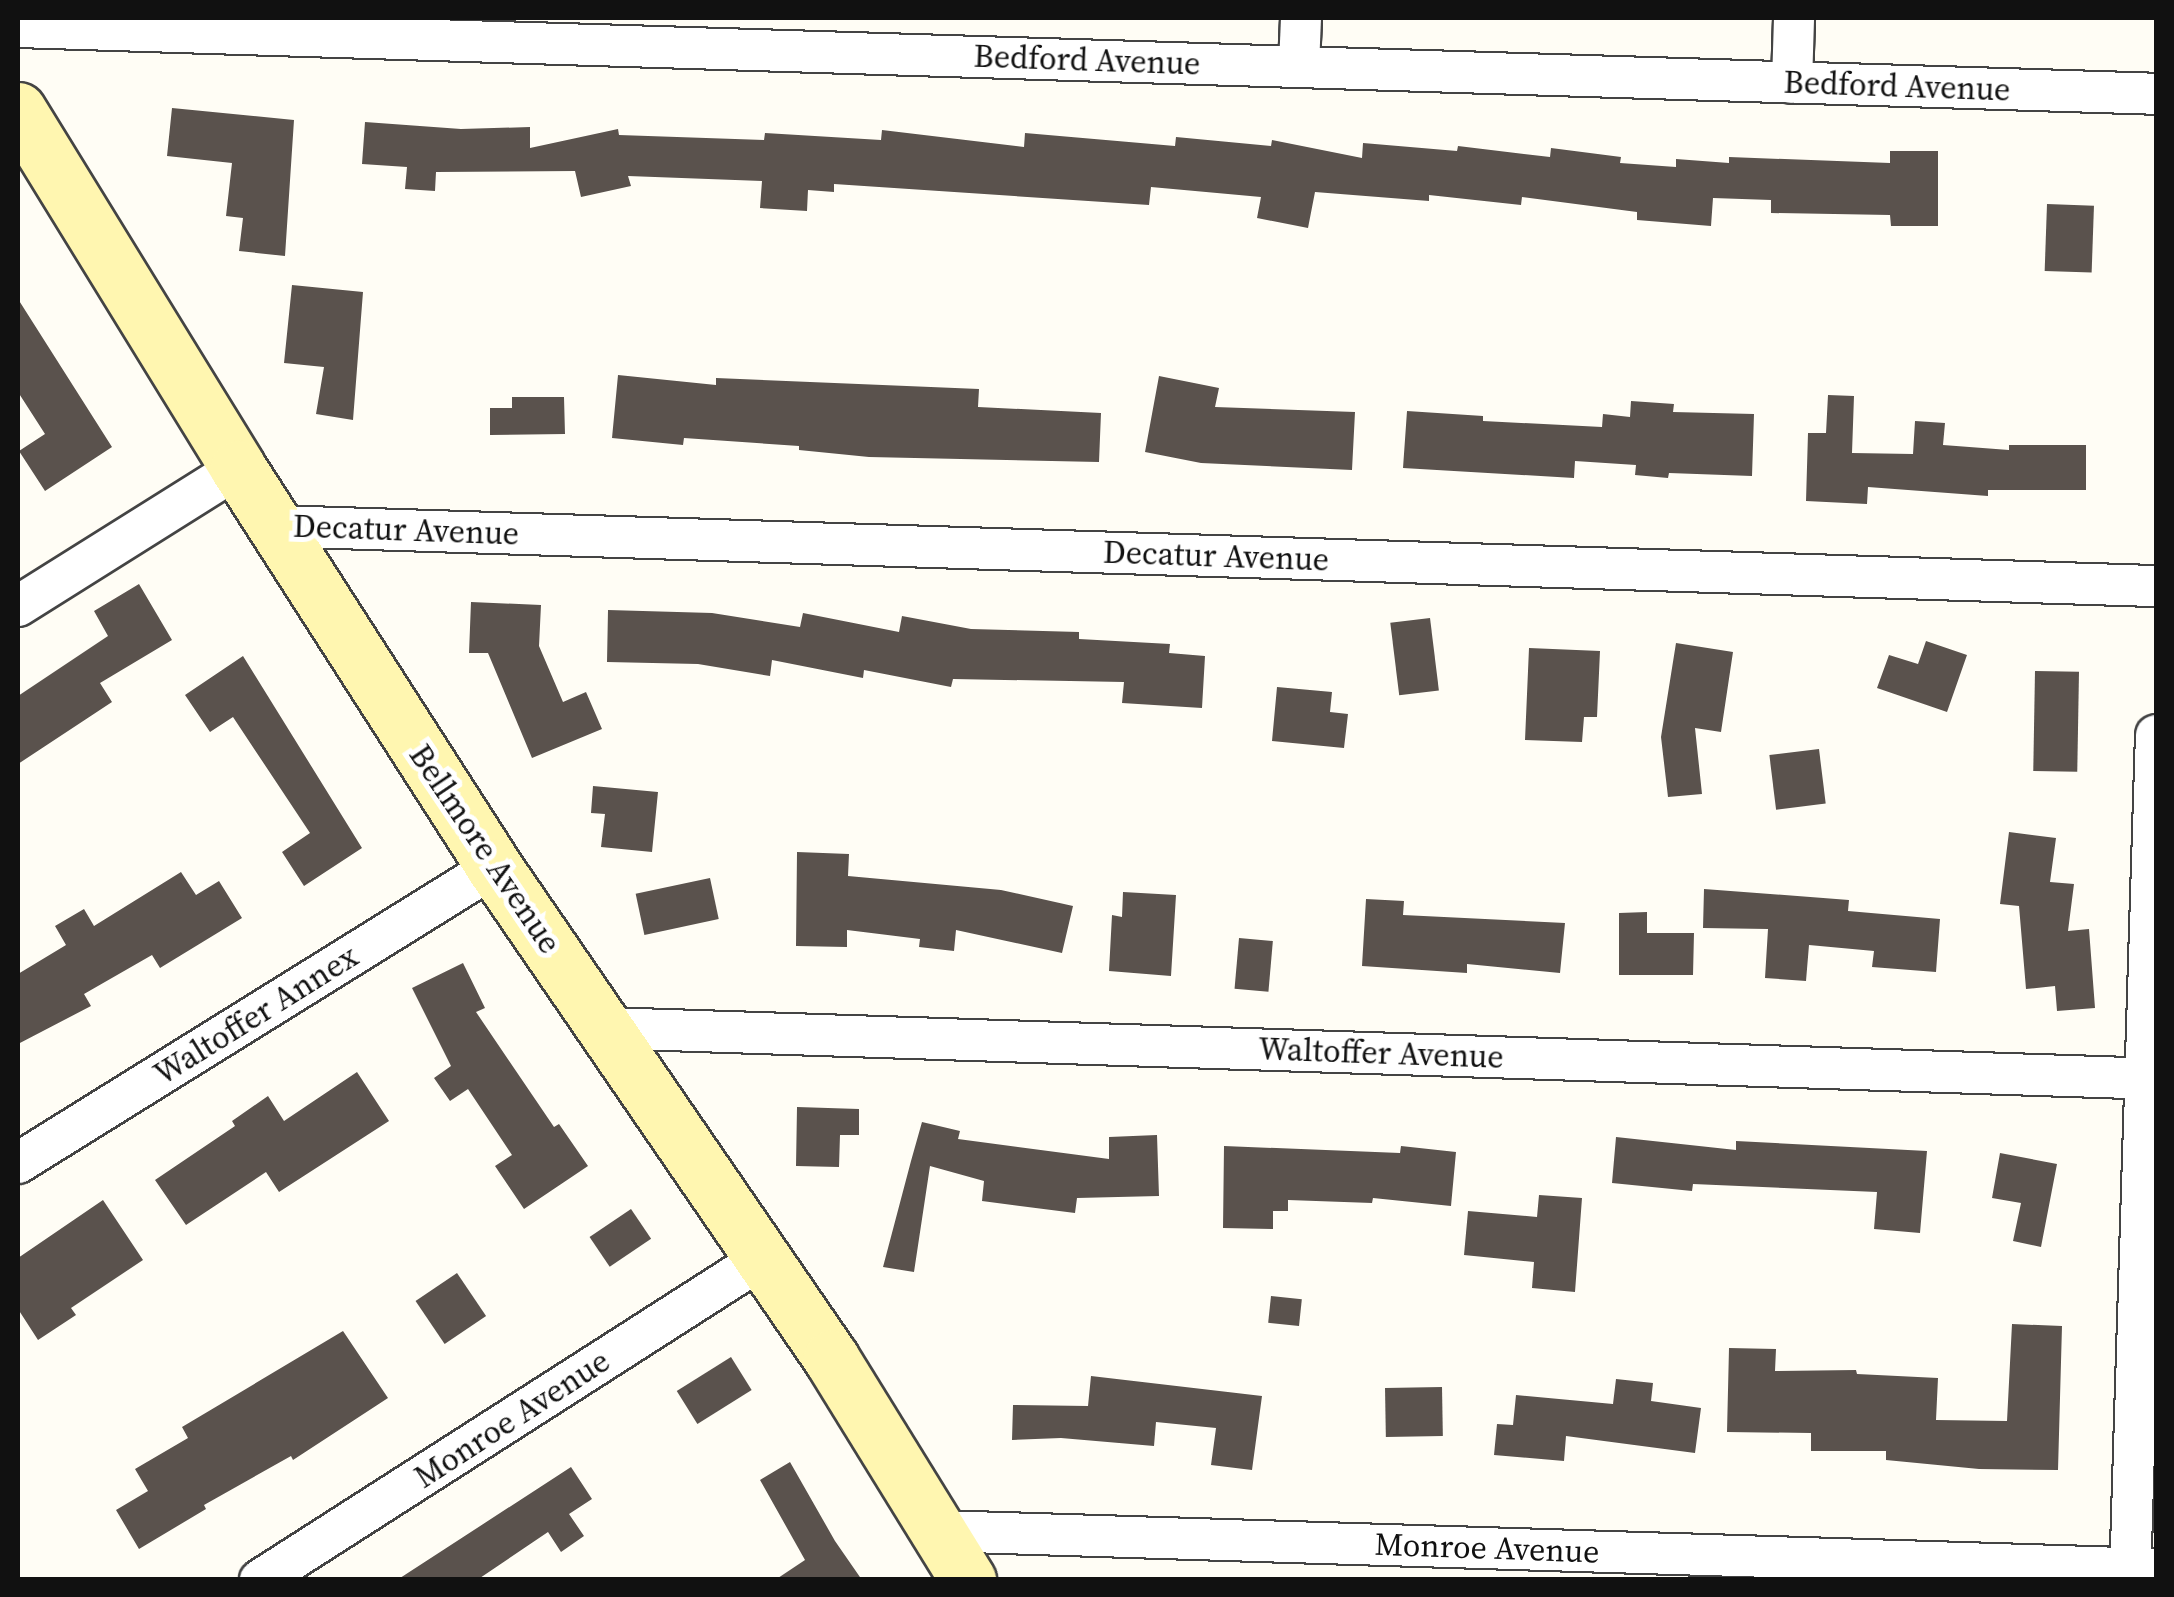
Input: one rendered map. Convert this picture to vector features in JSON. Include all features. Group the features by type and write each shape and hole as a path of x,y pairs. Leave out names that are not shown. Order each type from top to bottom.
{"main road":[{"name":"Bellmore Avenue","path":"18,110 238,468 494,866 764,1258 968,1580"}],"street":[{"path":"1300,66 1301,18"},
{"path":"1792,83 1794,18"},
{"name":"Bedford Avenue","path":"18,26 809,35 1300,66 2156,94"},
{"path":"18,606 238,468"},
{"name":"Decatur Avenue","path":"275,526 2156,586"},
{"path":"2139,1572 2156,735"},
{"name":"Waltoffer Annex","path":"18,1163 494,866"},
{"name":"Waltoffer Avenue","path":"606,1028 2152,1079"},
{"name":"Monroe Avenue","path":"260,1580 764,1258"},
{"name":"Monroe Avenue","path":"938,1531 2139,1572"}],"building":[{"path":"172,108 294,120 285,256 239,251 243,218 226,216 232,163 167,156"},
{"path":"365,122 461,129 530,127 530,148 618,129 619,135 764,140 765,133 881,140 882,130 1024,147 1025,133 1175,146 1176,137 1271,146 1272,140 1362,158 1363,143 1457,151 1458,146 1550,157 1551,148 1621,157 1620,163 1676,167 1676,159 1729,163 1729,157 1890,163 1890,151 1938,151 1938,226 1891,226 1890,215 1771,213 1771,200 1713,198 1711,226 1637,220 1637,212 1522,197 1521,205 1429,195 1429,201 1315,192 1308,228 1257,218 1261,197 1151,187 1149,205 834,184 834,192 808,190 807,211 760,208 762,181 628,176 631,186 581,197 575,171 436,172 435,191 405,189 407,167 362,164"},
{"path":"2047,204 2094,206 2092,273 2045,271"},
{"path":"292,285 363,292 353,420 316,414 324,367 284,363"},
{"path":"18,299 112,447 45,491 19,451 45,434 18,392"},
{"path":"618,375 716,385 716,378 979,389 978,407 1101,413 1099,462 869,457 799,450 799,446 684,438 683,445 612,438"},
{"path":"1159,376 1219,388 1215,407 1355,412 1352,470 1201,463 1145,452"},
{"path":"1828,395 1854,396 1852,453 1913,454 1915,421 1945,423 1943,445 2009,450 2009,445 2086,445 2086,490 1988,490 1988,496 1868,487 1867,504 1806,501 1808,433 1826,433"},
{"path":"512,397 564,397 565,434 490,435 490,408 512,408"},
{"path":"1631,401 1674,404 1673,412 1754,414 1752,476 1669,473 1668,478 1635,475 1636,465 1575,461 1574,478 1403,468 1407,411 1483,416 1483,421 1602,427 1603,414 1630,417"},
{"path":"139,584 172,640 100,683 112,702 18,764 18,696 108,636 94,611"},
{"path":"471,602 541,605 539,646 563,702 586,692 602,729 532,758 488,653 469,653"},
{"path":"608,610 712,613 800,627 803,613 899,632 902,616 971,629 1079,632 1079,639 1170,644 1169,653 1205,656 1202,708 1122,703 1124,682 953,679 951,687 864,670 863,678 772,660 770,676 698,664 607,662"},
{"path":"1430,618 1439,690 1399,695 1390,623"},
{"path":"1926,641 1967,655 1947,712 1877,688 1889,655 1918,664"},
{"path":"1676,643 1733,652 1721,732 1695,728 1702,794 1668,797 1661,737"},
{"path":"1529,648 1600,651 1597,717 1584,717 1582,742 1525,740"},
{"path":"243,656 362,848 304,886 282,852 310,833 233,717 210,732 185,695"},
{"path":"2035,671 2079,672 2077,772 2033,771"},
{"path":"1277,687 1332,692 1330,712 1348,714 1344,748 1272,741"},
{"path":"1819,749 1826,804 1776,810 1769,755"},
{"path":"593,786 658,792 652,852 601,847 605,814 591,813"},
{"path":"2009,832 2056,838 2050,882 2074,884 2068,931 2089,929 2095,1008 2057,1011 2055,986 2026,989 2019,906 2000,904"},
{"path":"797,852 849,854 848,876 1001,890 1073,906 1062,953 956,930 954,951 919,947 920,939 847,930 847,947 796,946"},
{"path":"181,872 196,895 219,881 242,918 160,968 152,955 84,994 91,1006 18,1044 18,974 66,945 55,926 84,909 94,926"},
{"path":"710,878 719,919 644,935 636,894"},
{"path":"1704,889 1849,900 1848,911 1940,919 1936,972 1872,967 1874,951 1809,945 1806,981 1765,978 1768,929 1703,928"},
{"path":"1123,892 1176,895 1171,976 1109,971 1112,915 1122,917"},
{"path":"1366,899 1404,901 1403,915 1565,923 1560,973 1467,964 1467,973 1362,966"},
{"path":"1647,912 1647,933 1694,933 1693,975 1619,975 1619,913"},
{"path":"1239,938 1273,941 1268,992 1235,989"},
{"path":"463,963 485,1008 476,1012 554,1127 559,1124 588,1166 524,1209 495,1166 512,1155 468,1089 450,1101 434,1078 451,1066 412,988"},
{"path":"357,1072 389,1121 279,1192 266,1172 186,1225 155,1180 235,1126 232,1121 268,1096 284,1121"},
{"path":"797,1107 859,1109 859,1135 840,1135 839,1167 796,1166"},
{"path":"922,1122 960,1131 958,1139 1109,1159 1109,1137 1157,1135 1159,1196 1077,1198 1075,1213 982,1201 984,1181 930,1166 914,1272 883,1267"},
{"path":"1616,1137 1736,1150 1736,1141 1927,1151 1920,1233 1874,1229 1877,1192 1693,1184 1692,1191 1612,1183"},
{"path":"1224,1146 1400,1153 1401,1146 1456,1152 1451,1206 1373,1198 1372,1203 1288,1200 1288,1211 1273,1211 1273,1229 1223,1228"},
{"path":"2000,1153 2057,1164 2041,1247 2013,1241 2021,1203 1992,1198"},
{"path":"1539,1195 1582,1198 1575,1292 1532,1288 1534,1262 1464,1255 1468,1211 1537,1217"},
{"path":"103,1200 143,1260 71,1308 76,1315 38,1340 18,1309 18,1258"},
{"path":"631,1209 651,1239 610,1267 590,1237"},
{"path":"457,1273 486,1316 445,1344 416,1301"},
{"path":"1271,1296 1302,1299 1299,1326 1268,1323"},
{"path":"2012,1324 2062,1326 2058,1470 1979,1469 1886,1460 1886,1451 1811,1451 1811,1433 1727,1432 1729,1348 1776,1349 1775,1371 1856,1370 1857,1374 1938,1378 1936,1420 2007,1421"},
{"path":"343,1331 388,1398 293,1460 291,1456 204,1505 206,1509 139,1549 116,1510 148,1491 135,1469 188,1438 182,1427"},
{"path":"731,1357 752,1390 697,1424 677,1391"},
{"path":"1091,1376 1262,1396 1252,1470 1211,1465 1216,1428 1156,1422 1154,1446 1061,1438 1012,1440 1013,1405 1088,1406"},
{"path":"1616,1379 1653,1383 1651,1401 1701,1408 1695,1453 1566,1436 1564,1461 1494,1455 1497,1424 1513,1425 1516,1395 1613,1404"},
{"path":"1442,1387 1443,1436 1386,1437 1385,1388"},
{"path":"790,1462 862,1580 775,1580 805,1560 760,1480"},
{"path":"571,1467 592,1499 569,1514 584,1536 561,1552 548,1532 477,1580 397,1580"}]}
